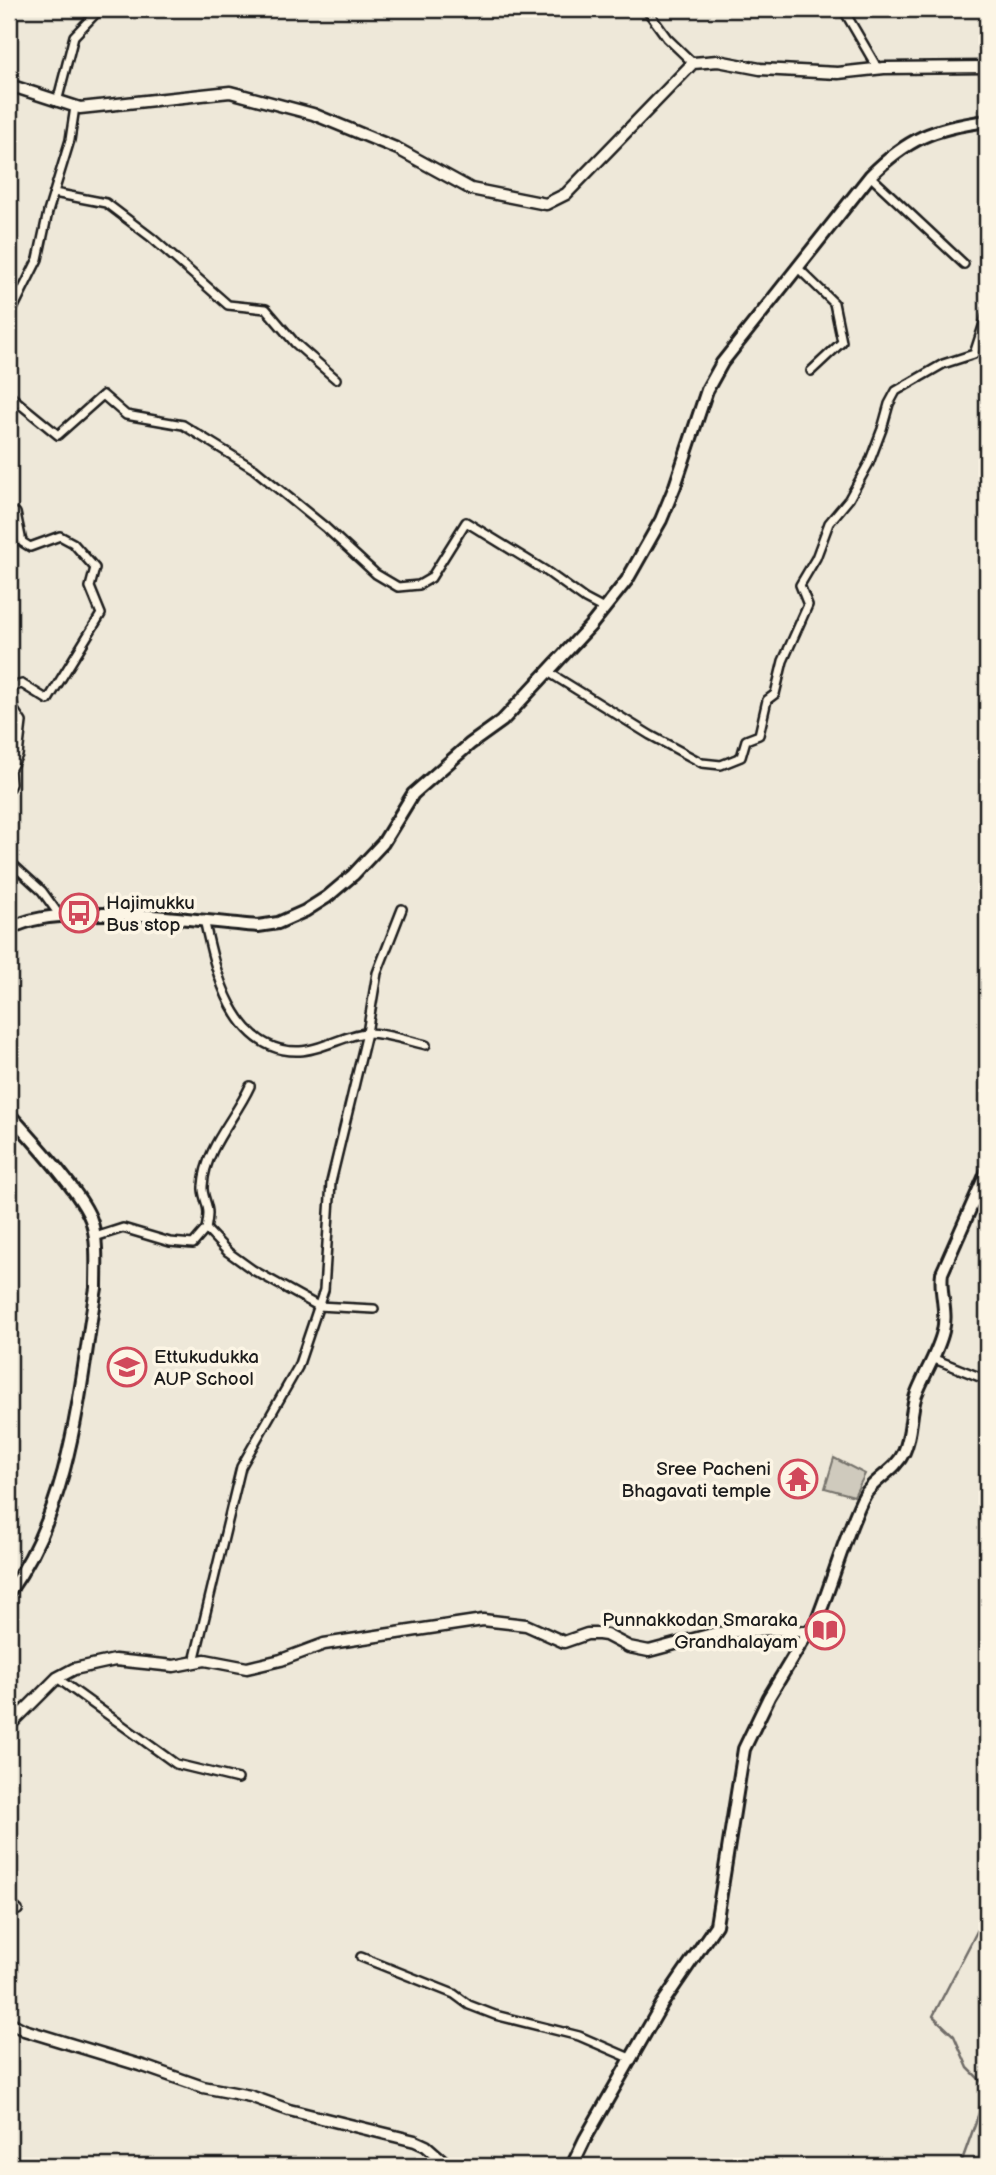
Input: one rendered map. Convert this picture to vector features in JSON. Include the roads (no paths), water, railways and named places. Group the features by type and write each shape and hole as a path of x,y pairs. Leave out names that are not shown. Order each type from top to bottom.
{"main road":[{"path":"9,929 41,917 115,912 258,926 278,923 327,897 369,860 383,843 413,794 502,721 592,624 626,580 661,520 712,381 722,362 870,176 889,157 912,141 951,126 987,121"},
{"path":"9,1114 80,1199 92,1221 96,1289 68,1455 60,1487 33,1551 9,1592"},
{"path":"572,2166 662,2004 716,1925 744,1749 769,1697 808,1632 815,1625 863,1496 896,1465 905,1451 915,1398 943,1331 945,1315 940,1286 942,1273 987,1171"}],"street":[{"path":"57,102 74,36 100,9"},
{"path":"646,9 667,38 693,64"},
{"path":"843,9 878,69"},
{"path":"9,85 80,108 230,92 313,114 398,149 471,188 546,204 566,194 693,64 718,61 760,69 838,73 878,69 987,67"},
{"path":"9,317 38,259 70,140 75,107"},
{"path":"870,176 964,264"},
{"path":"54,193 106,203 152,238 228,305 266,309 295,343 336,379"},
{"path":"797,267 834,303 842,342 811,371"},
{"path":"548,672 650,735 702,763 721,765 741,757 746,740 759,735 766,700 775,694 783,661 808,605 800,585 816,558 829,523 849,499 869,463 883,429 888,404 896,391 943,364 974,354 987,314"},
{"path":"9,395 58,435 103,395 126,415 183,425 254,469 376,574 398,587 419,585 431,578 466,522 603,608"},
{"path":"9,788 10,770 18,755 22,722 14,710 10,687 22,684 48,700 101,614 90,587 95,568 73,544 60,536 30,547 22,542 16,513"},
{"path":"9,861 42,891 60,916"},
{"path":"194,1662 241,1467 298,1367 324,1290 331,1182 367,1033 377,973 402,909"},
{"path":"204,919 215,970 221,983 239,1019 264,1042 282,1049 300,1051 367,1033 426,1045"},
{"path":"95,1237 123,1228 170,1242 193,1244 206,1229 208,1212 202,1187 207,1164 250,1086"},
{"path":"206,1229 228,1252 318,1306 374,1310"},
{"path":"932,1358 987,1380"},
{"path":"9,1726 57,1678 74,1669 115,1660 174,1666 205,1660 247,1668 281,1660 324,1644 484,1620 526,1625 564,1643 587,1634 606,1635 629,1647 649,1651 716,1633 774,1629 808,1632"},
{"path":"57,1678 176,1764 239,1779"},
{"path":"9,1903 18,1910"},
{"path":"361,1957 454,1994 469,2005 495,2015 579,2036 630,2058"},
{"path":"9,2022 24,2030 203,2087 250,2096 289,2110 415,2141 426,2146 450,2166"}],"waterway":[{"path":"960,2166 979,2113 984,2084 968,2068 954,2036 933,2016 987,1912"}],"place":[{"name":"Hajimukku Bus stop","path":"79,913"},
{"name":"Ettukudukka AUP School","path":"127,1367"},
{"name":"Sree Pacheni Bhagavati temple","path":"798,1479"},
{"name":"Punnakkodan Smaraka Grandhalayam","path":"825,1630"}]}
